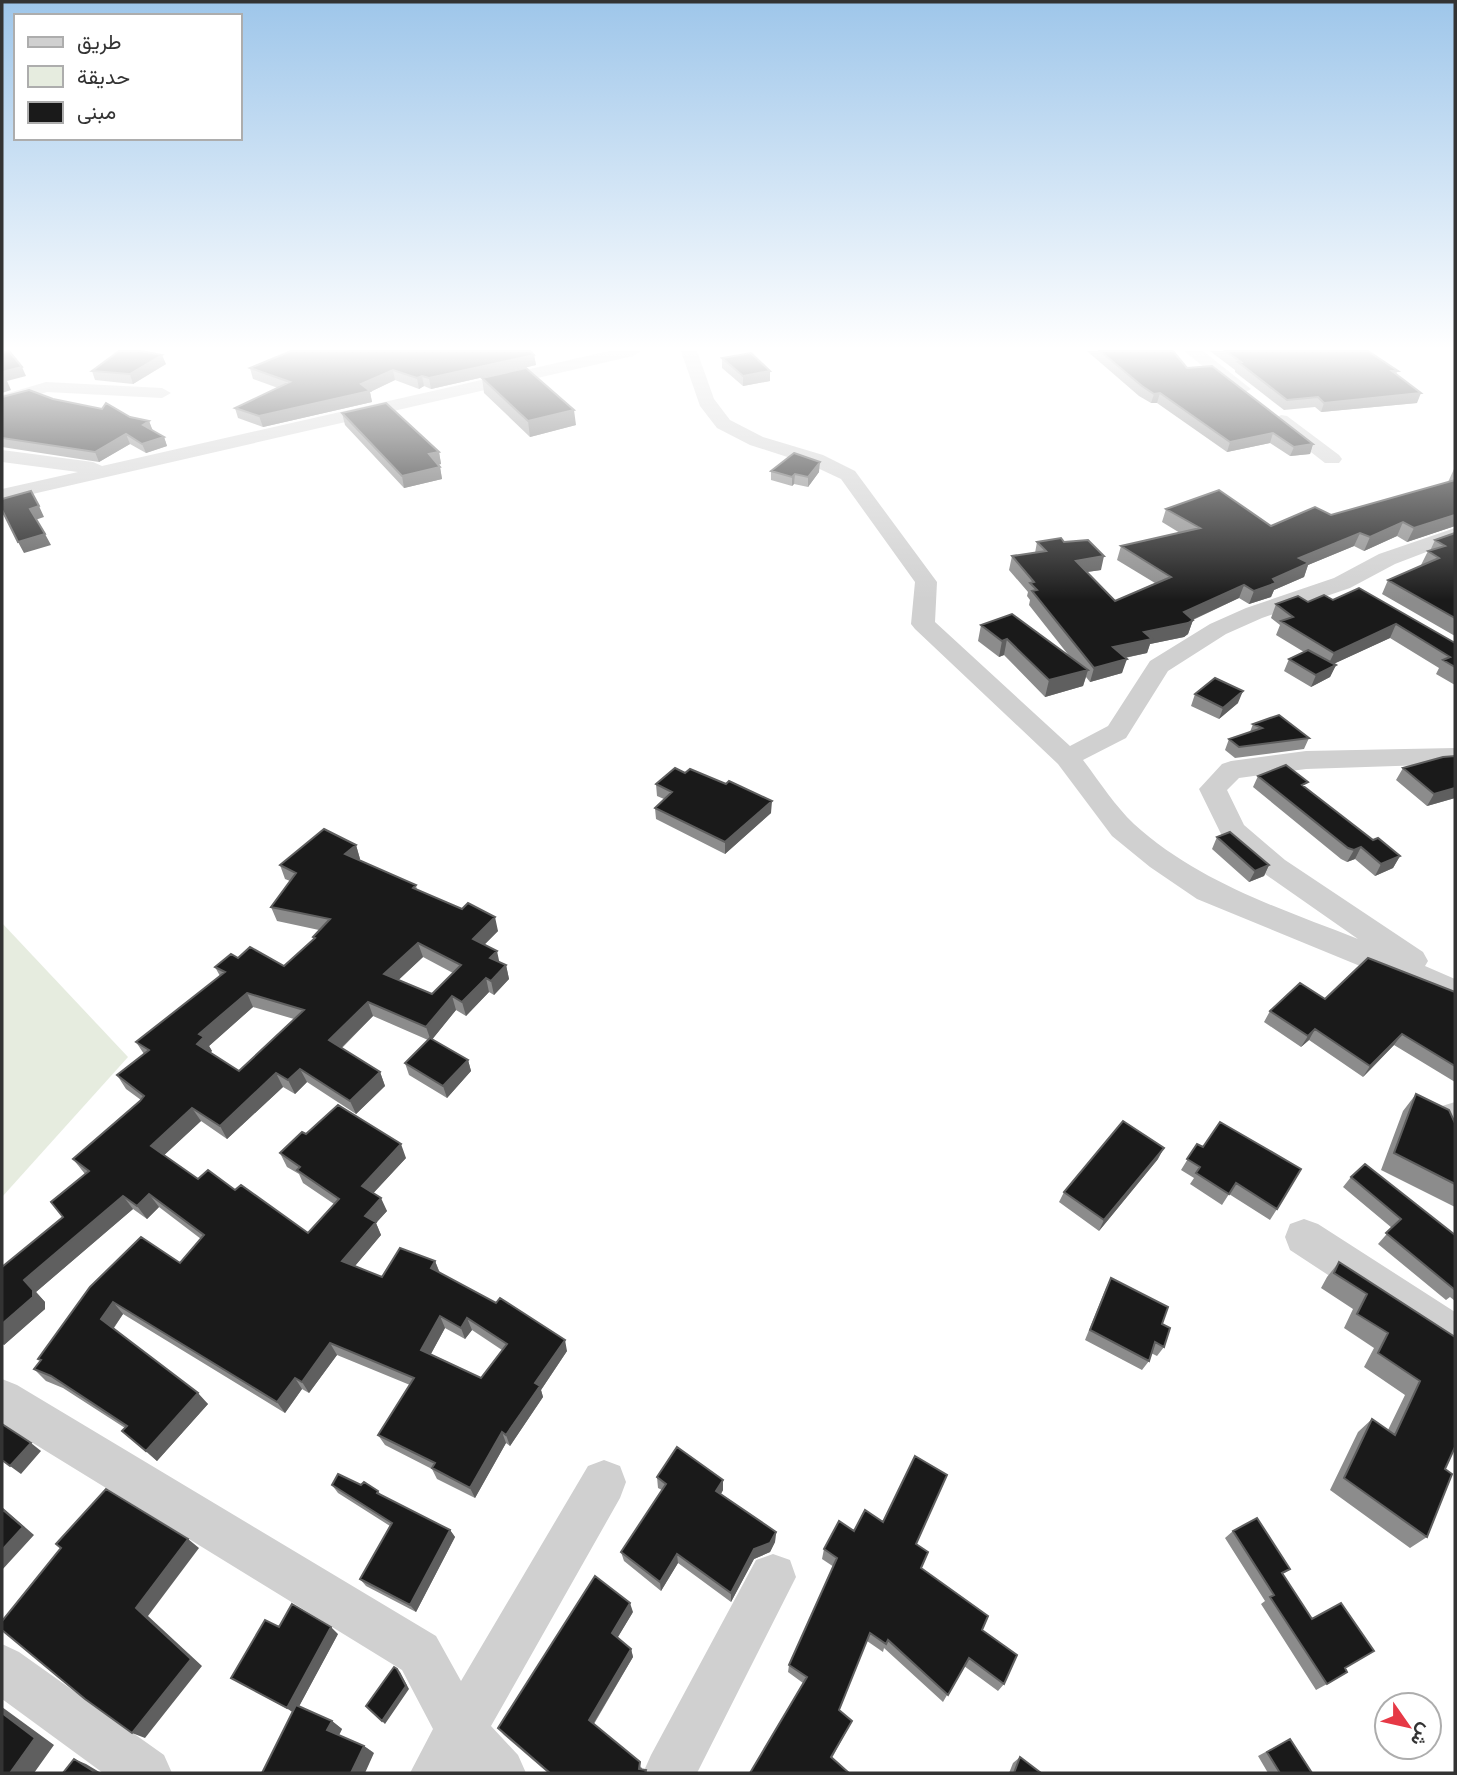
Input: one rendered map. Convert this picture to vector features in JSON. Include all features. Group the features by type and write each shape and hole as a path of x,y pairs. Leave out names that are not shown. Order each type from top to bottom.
{"street":[{"path":"2,495 273,434"},
{"path":"743,434 769,446 835,466 848,475 926,582 923,624 1067,758 1122,829 1160,860 1208,891 1455,991"},
{"path":"1300,434 1332,459"},
{"path":"2,456 114,470"},
{"path":"1067,758 1117,732 1159,666 1218,629 1342,583 1387,559 1451,539"},
{"path":"1342,583 1365,596"},
{"path":"1455,757 1306,760 1281,763 1231,770 1213,789 1233,831 1275,867 1455,991"},
{"path":"1455,1116 1455,1126"},
{"path":"1304,1237 1455,1335"},
{"path":"2,1400 419,1653 461,1731 500,1773"},
{"path":"436,1773 604,1482"},
{"path":"669,1773 773,1577"},
{"path":"2,1669 146,1773"}],"green space":[{"path":"2,923 128,1057 2,1197"}],"building":[{"path":"2,434 158,434 164,437 142,444 126,434 95,452 2,438"},
{"path":"362,434 419,434 439,452 429,454 440,467 402,476"},
{"path":"1218,434 1269,434 1230,442"},
{"path":"1274,434 1300,434 1313,444 1294,447"},
{"path":"794,453 820,462 808,477 795,474 792,477 771,471"},
{"path":"1455,480 1455,515 1414,528 1403,522 1370,537 1360,533 1299,558 1309,563 1273,579 1276,583 1254,591 1244,585 1184,612 1193,620 1144,632 1152,639 1113,647 1127,659 1094,668 1032,591 1037,590 1030,583 1034,582 1012,556 1046,551 1037,542 1061,538 1064,542 1088,540 1104,556 1076,561 1115,601 1171,577 1121,546 1200,528 1166,509 1219,490 1271,526 1315,507 1331,515"},
{"path":"31,491 39,506 30,509 45,534 18,542 2,510 2,499"},
{"path":"1455,533 1455,618 1388,580 1439,558 1428,551 1445,546 1435,540"},
{"path":"1359,588 1455,643 1455,667 1443,660 1450,657 1396,624 1334,653 1281,621 1293,617 1276,604 1298,596 1308,602 1324,595 1333,600"},
{"path":"1012,614 1088,670 1049,680 1007,639 1002,641 981,625"},
{"path":"1308,650 1336,665 1316,675 1289,659"},
{"path":"1215,678 1243,691 1223,708 1195,694"},
{"path":"1279,715 1309,738 1239,747 1229,739 1262,728 1253,724"},
{"path":"1455,756 1455,788 1434,794 1403,768 1443,757"},
{"path":"1286,765 1308,782 1302,785 1373,840 1378,838 1400,856 1381,864 1361,847 1354,850 1348,848 1258,776"},
{"path":"675,768 685,773 690,769 726,784 729,781 772,801 725,842 655,808 672,792 656,784"},
{"path":"324,829 356,845 345,854 416,885 413,888 462,909 468,903 495,917 473,939 497,951 490,958 506,965 491,981 486,978 462,1002 452,996 426,1027 368,1002 329,1040 380,1072 350,1101 300,1069 288,1080 276,1073 220,1126 192,1108 151,1146 198,1179 208,1170 235,1190 241,1185 308,1233 339,1199 297,1170 300,1167 280,1153 302,1132 306,1134 338,1105 401,1144 362,1186 381,1198 365,1216 376,1222 342,1261 382,1277 400,1248 435,1261 431,1268 496,1303 500,1298 565,1340 535,1383 540,1386 506,1435 502,1432 470,1488 432,1468 435,1463 378,1435 414,1378 330,1343 302,1382 295,1378 277,1402 113,1302 101,1319 198,1393 146,1451 122,1431 127,1426 51,1376 34,1369 41,1360 38,1359 90,1287 141,1237 180,1263 204,1235 149,1194 137,1206 123,1196 24,1280 33,1290 33,1297 2,1324 2,1267 63,1217 51,1202 89,1171 73,1159 144,1096 117,1075 149,1050 136,1042 225,972 215,967 231,954 238,958 250,947 284,966 315,938 313,937 330,919 271,907 296,873 280,865","holes":["418,943 461,965 432,994 384,974","247,993 304,1010 239,1071 197,1044 204,1037 199,1034","440,1316 461,1328 467,1318 507,1344 481,1378 421,1350"]},
{"path":"1230,832 1269,865 1255,871 1217,837"},
{"path":"1368,958 1455,992 1455,1066 1402,1034 1370,1066 1315,1029 1308,1036 1270,1011 1300,983 1325,999"},
{"path":"430,1038 468,1060 443,1086 405,1063"},
{"path":"1416,1094 1449,1110 1455,1123 1455,1184 1394,1153"},
{"path":"1123,1121 1164,1148 1104,1220 1064,1192"},
{"path":"1220,1122 1301,1169 1277,1209 1236,1183 1229,1194 1196,1173 1200,1167 1187,1159 1197,1144 1203,1147"},
{"path":"1365,1164 1455,1235 1455,1290 1386,1233 1401,1219 1351,1177"},
{"path":"1339,1262 1455,1337 1455,1447 1445,1469 1452,1474 1427,1537 1344,1478 1372,1419 1395,1435 1420,1381 1378,1353 1388,1333 1357,1314 1367,1294 1334,1273"},
{"path":"1111,1278 1168,1307 1162,1324 1170,1328 1164,1347 1155,1342 1149,1361 1090,1330"},
{"path":"2,1424 31,1443 10,1466 2,1460"},
{"path":"677,1447 723,1480 716,1491 776,1532 770,1543 754,1549 731,1593 677,1554 660,1582 621,1552 666,1484 657,1477"},
{"path":"915,1456 947,1475 916,1544 928,1552 921,1568 988,1616 982,1630 1017,1655 1004,1684 969,1658 948,1695 888,1640 886,1644 870,1633 839,1710 852,1721 831,1757 849,1773 750,1773 807,1677 789,1665 837,1558 824,1549 839,1521 854,1531 865,1510 883,1522"},
{"path":"338,1474 361,1485 364,1482 378,1491 377,1493 450,1530 410,1605 360,1579 392,1523 332,1485"},
{"path":"106,1489 188,1539 136,1608 191,1659 132,1733 85,1699 2,1630 2,1621 61,1548 56,1544"},
{"path":"2,1509 23,1527 2,1550"},
{"path":"1257,1518 1290,1569 1282,1573 1312,1619 1341,1603 1374,1651 1345,1668 1347,1672 1327,1684 1270,1597 1274,1595 1233,1531"},
{"path":"595,1576 630,1603 612,1633 631,1649 589,1720 640,1762 639,1769 646,1770 645,1773 550,1773 498,1728"},
{"path":"292,1604 331,1627 287,1708 231,1678 265,1620 279,1627"},
{"path":"394,1667 406,1686 382,1721 366,1706"},
{"path":"296,1705 332,1721 327,1730 364,1746 351,1773 262,1773"},
{"path":"2,1713 35,1738 10,1773 2,1773"},
{"path":"1290,1739 1312,1773 1280,1773 1267,1752"},
{"path":"1020,1757 1041,1773 1014,1773"},
{"path":"74,1759 93,1771 92,1773 63,1773"}]}
